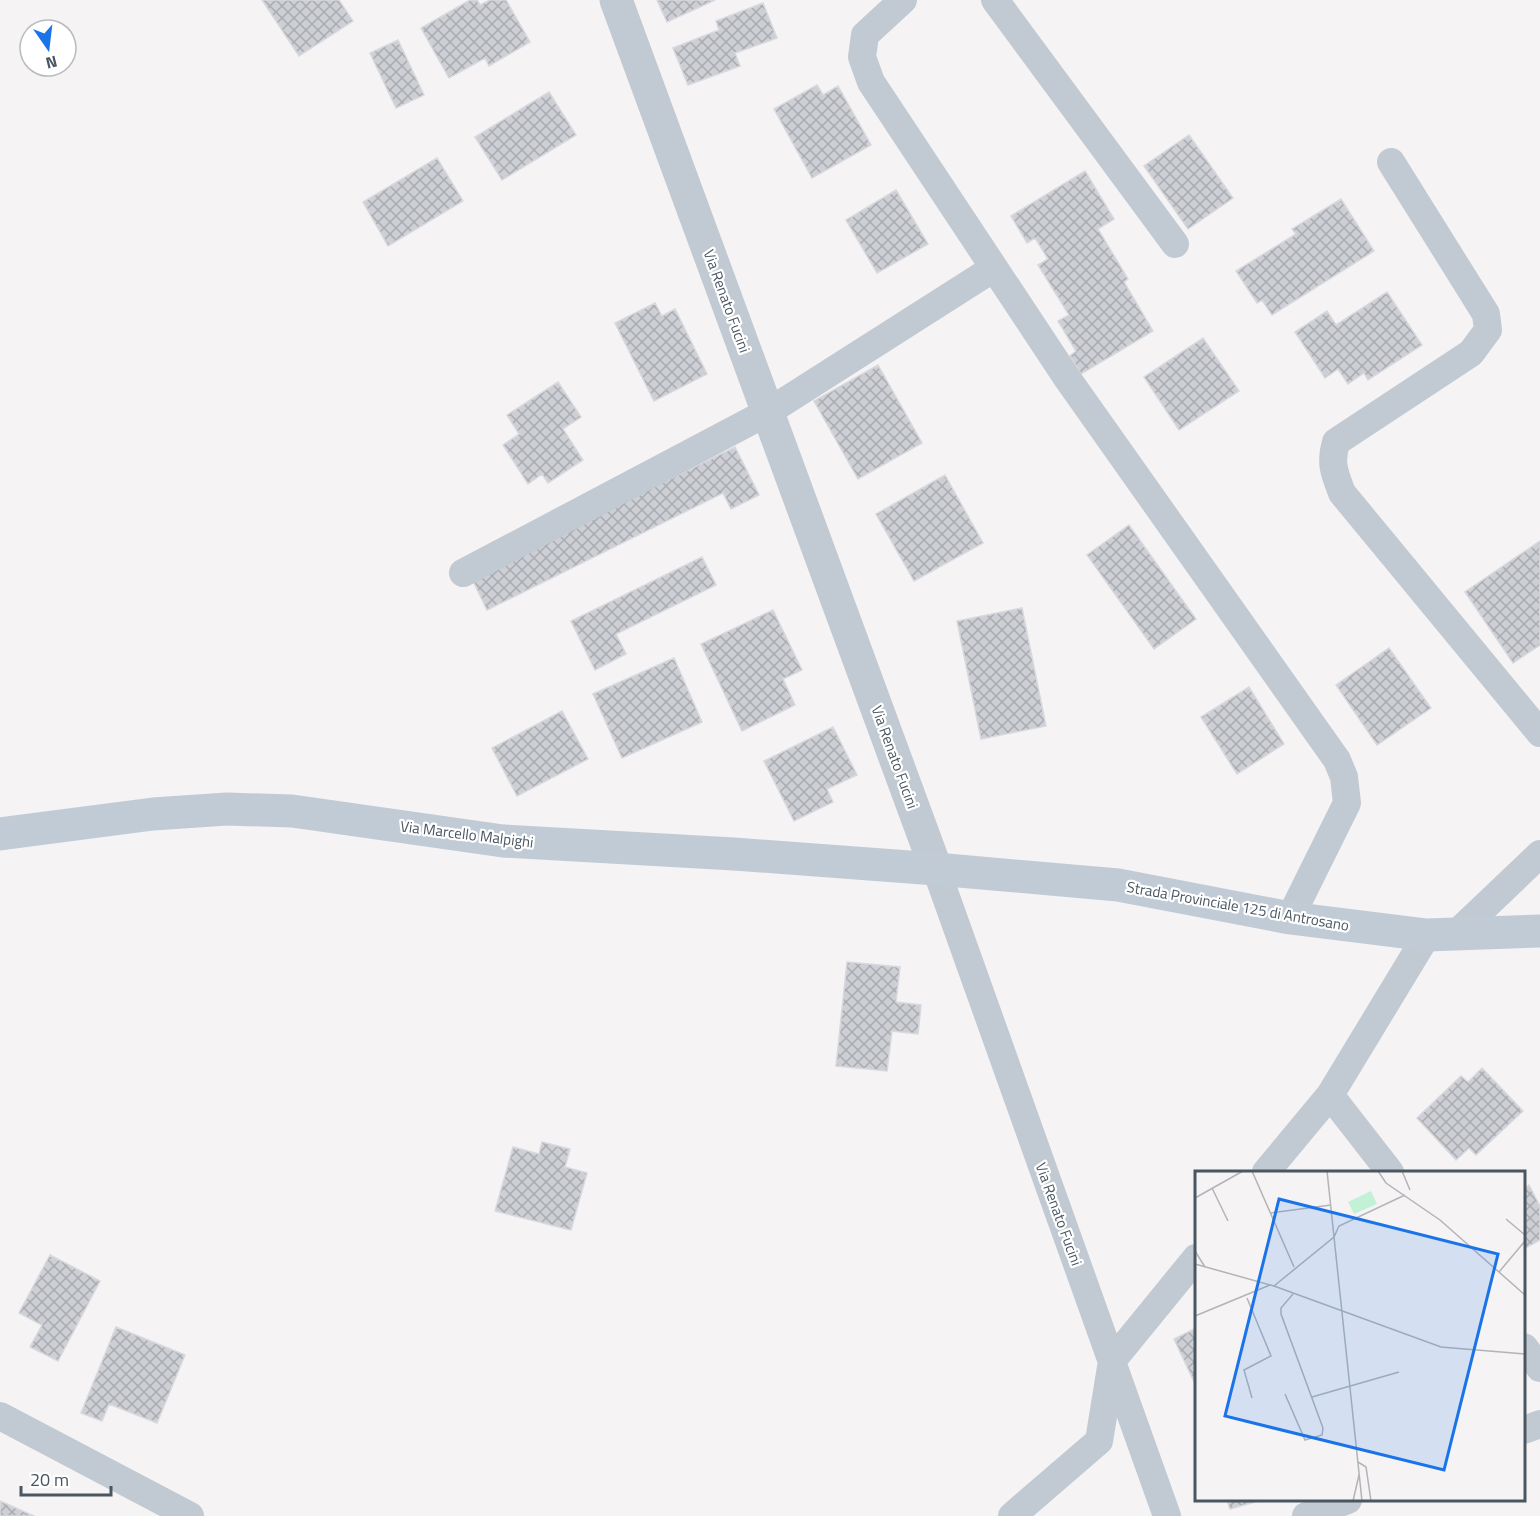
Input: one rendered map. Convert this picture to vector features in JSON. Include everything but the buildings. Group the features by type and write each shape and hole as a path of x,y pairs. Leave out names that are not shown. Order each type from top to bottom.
{"main road":[{"name":"Via Marcello Malpighi","path":"0,834 153,814 227,809 292,811 503,841 704,852 936,869"},
{"name":"Strada Provinciale 125 di Antrosano","path":"936,869 1118,885 1290,918 1441,935 1540,931"}],"street":[{"name":"Via Renato Fucini","path":"616,0 936,869 1167,1516"},
{"path":"903,0 866,35 862,57 871,82 1067,378 1337,760 1344,777 1347,803 1290,918"},
{"path":"996,0 1174,244"},
{"path":"1391,162 1485,314 1488,330 1471,352 1336,442 1332,457 1334,470 1342,493 1540,734"},
{"path":"463,573 768,412 994,268"},
{"path":"1268,1171 1330,1095 1441,935 1540,854"},
{"path":"1330,1095 1388,1171"},
{"path":"1012,1516 1099,1441 1112,1361 1195,1260"},
{"path":"1525,1348 1540,1368"},
{"path":"0,1416 190,1516"},
{"path":"1525,1430 1540,1424"},
{"path":"1306,1516 1345,1501"}]}
